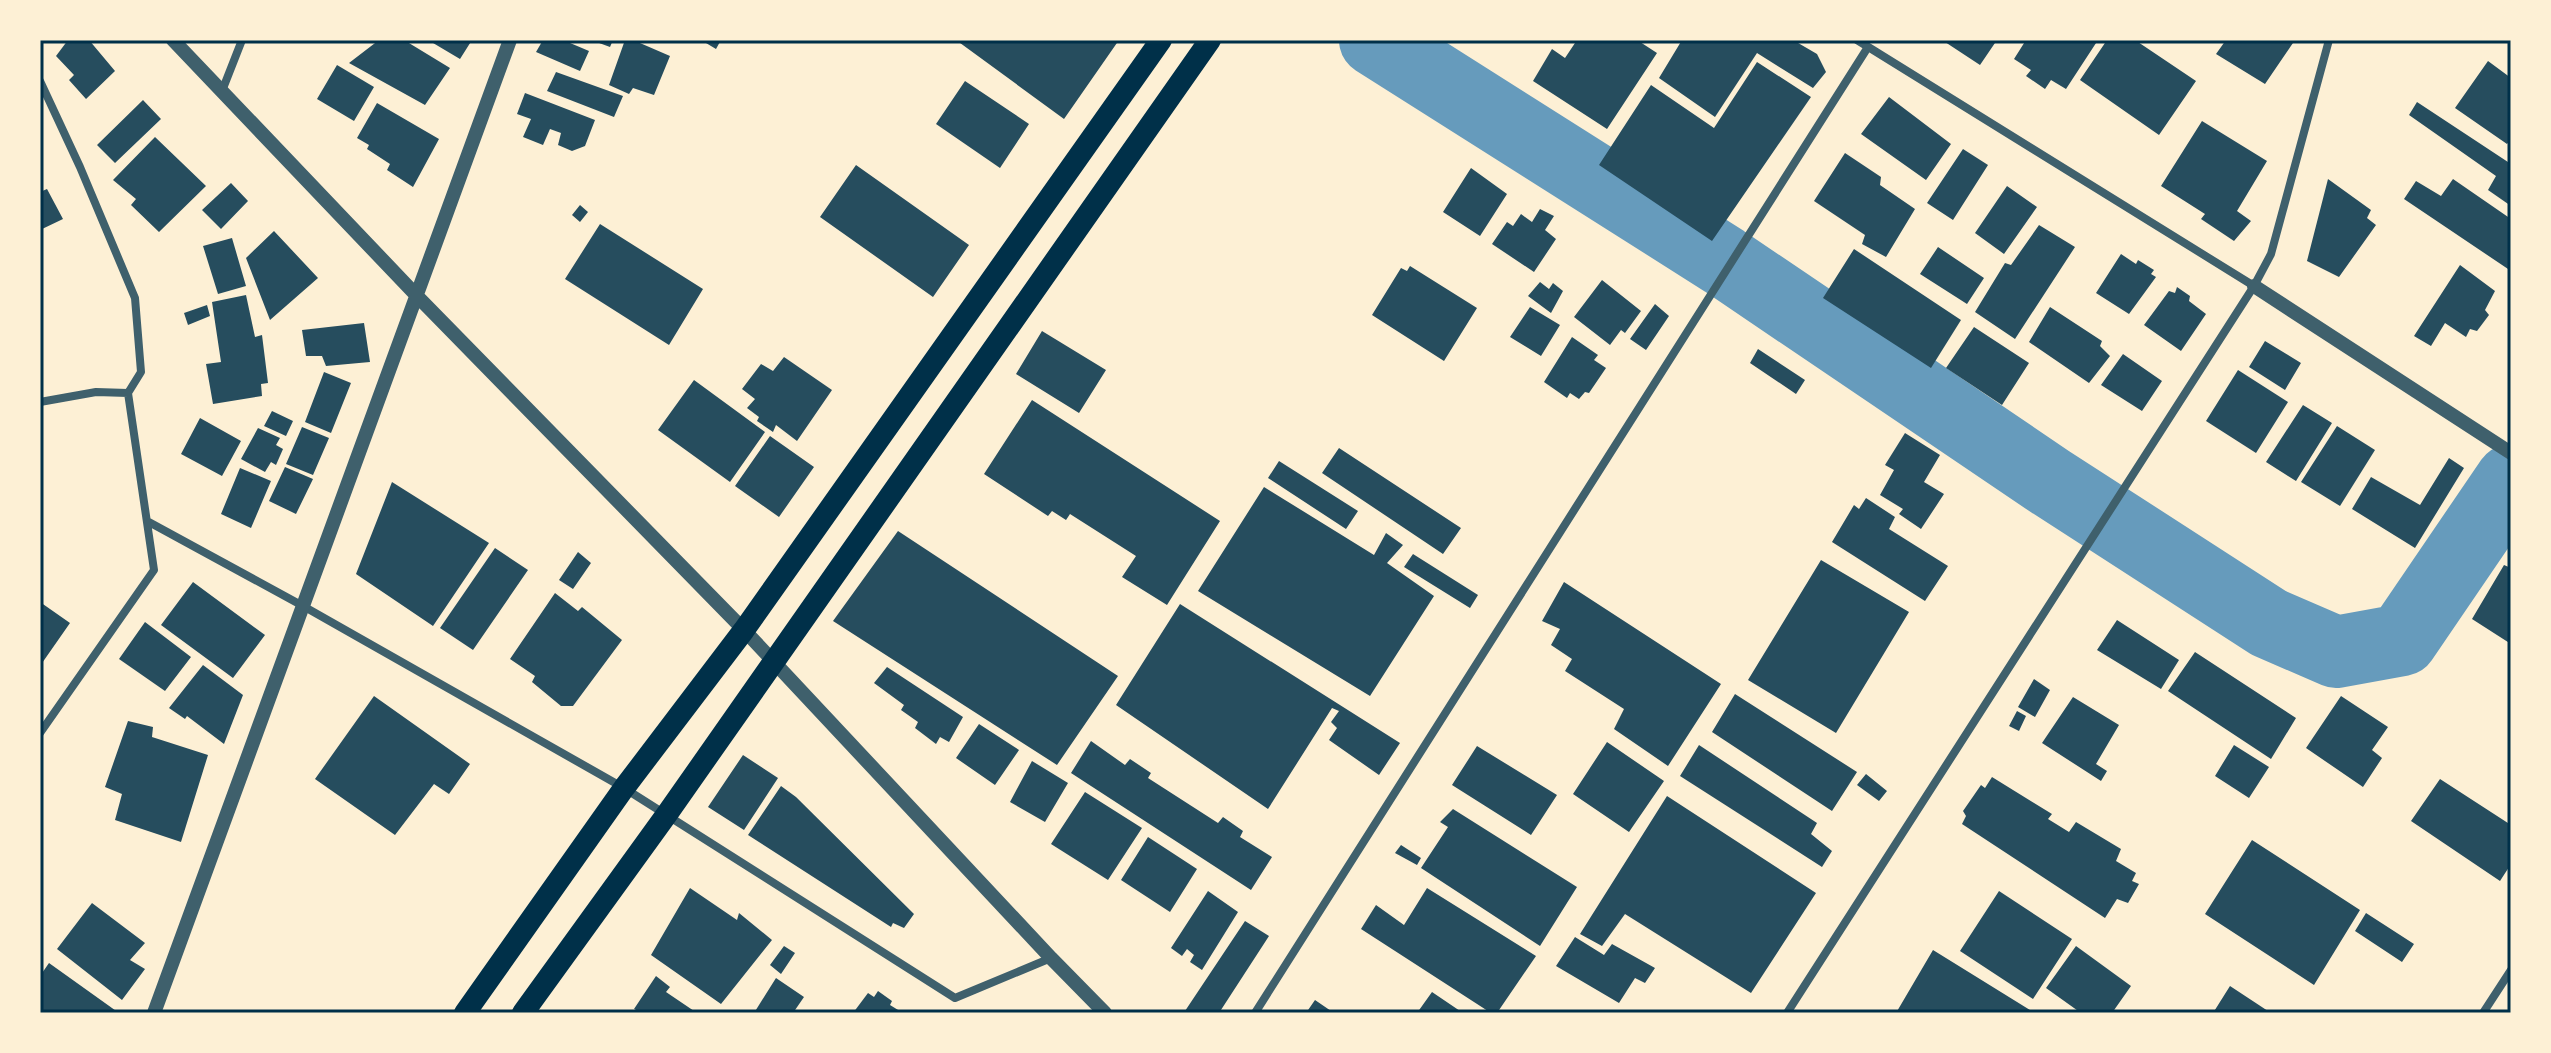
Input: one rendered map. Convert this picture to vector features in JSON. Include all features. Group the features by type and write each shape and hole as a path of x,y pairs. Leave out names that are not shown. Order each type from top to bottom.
{"highway":[{"path":"465,1013 624,788 744,630 1161,40"},
{"path":"523,1013 667,814 1210,40"}],"street":[{"path":"173,40 417,296 744,630 1105,1013"},
{"path":"222,91 242,40"},
{"path":"154,1013 510,40"},
{"path":"1857,40 2254,286 2511,453"},
{"path":"1787,1013 2254,286 2271,254 2329,40"},
{"path":"1255,1013 1868,47"},
{"path":"40,81 135,298 141,372 128,393 154,570 40,733"},
{"path":"40,402 96,392 128,393"},
{"path":"147,521 624,788 955,998 1051,958"},
{"path":"2483,1013 2511,970"}],"building":[{"path":"68,40 89,40 115,71 86,99 69,80 74,75 56,56"},
{"path":"379,40 404,40 450,68 425,105 349,63"},
{"path":"428,40 472,40 460,59"},
{"path":"543,40 563,40 589,51 580,71 536,52"},
{"path":"591,40 613,40 610,47"},
{"path":"625,40 633,40 670,56 654,95 633,88 629,94 609,85"},
{"path":"701,40 721,40 716,49"},
{"path":"956,40 1119,40 1064,119"},
{"path":"1577,40 1637,40 1657,53 1607,129 1533,81 1552,49 1565,58"},
{"path":"1682,40 1793,40 1817,54 1826,72 1813,88 1757,53 1715,117 1659,78"},
{"path":"1942,40 1997,40 1980,65"},
{"path":"2026,40 2098,40 2066,89 2051,80 2045,89 2026,76 2031,70 2014,59"},
{"path":"2107,40 2135,40 2196,81 2159,135 2080,80"},
{"path":"2226,40 2295,40 2265,84 2216,54"},
{"path":"2488,61 2511,78 2511,139 2507,144 2455,108"},
{"path":"1757,62 1811,97 1712,241 1599,165 1651,85 1714,128"},
{"path":"337,65 374,87 354,121 317,99"},
{"path":"556,72 623,96 614,117 547,91"},
{"path":"965,81 1029,124 1000,168 936,124"},
{"path":"525,93 595,120 585,146 572,151 558,145 561,133 550,129 543,145 523,137 531,119 517,114"},
{"path":"1889,97 1951,144 1926,180 1861,134"},
{"path":"143,100 161,119 115,163 97,145"},
{"path":"2417,102 2511,164 2511,206 2488,190 2496,176 2409,115"},
{"path":"377,103 439,139 413,187 387,170 390,164 367,149 369,145 357,138"},
{"path":"2202,121 2267,161 2237,211 2251,221 2234,241 2201,219 2205,214 2161,186"},
{"path":"155,137 206,186 159,232 131,205 136,199 113,180"},
{"path":"1963,149 1988,165 1953,220 1927,203"},
{"path":"1845,153 1881,177 1880,185 1915,209 1886,257 1862,244 1865,235 1814,201"},
{"path":"856,165 969,245 933,297 820,217"},
{"path":"1471,168 1507,194 1480,236 1443,212"},
{"path":"2328,179 2371,210 2367,218 2376,225 2339,277 2307,261"},
{"path":"2453,179 2511,219 2511,271 2404,199 2416,181 2441,196"},
{"path":"231,183 248,201 221,229 202,210"},
{"path":"2007,186 2037,207 2004,254 1975,233"},
{"path":"47,189 63,219 40,230 40,192"},
{"path":"580,205 588,212 580,222 572,215"},
{"path":"1540,209 1554,216 1545,230 1556,239 1534,272 1492,244 1507,222 1513,226 1521,214 1532,222"},
{"path":"600,224 703,289 669,345 565,279"},
{"path":"2039,225 2075,247 2015,339 1975,312 2005,263 2011,265"},
{"path":"274,231 318,278 270,320 246,258"},
{"path":"232,238 246,286 218,294 203,246"},
{"path":"1938,247 1984,278 1967,304 1920,274"},
{"path":"1854,249 1961,320 1931,368 1823,298"},
{"path":"2121,254 2136,264 2138,260 2154,270 2151,274 2156,277 2129,314 2096,293"},
{"path":"2460,265 2495,291 2485,310 2489,315 2477,331 2470,329 2466,337 2445,323 2431,346 2414,336"},
{"path":"1410,266 1477,308 1444,361 1372,315 1401,268 1407,271"},
{"path":"1602,280 1641,311 1625,333 1621,330 1610,345 1574,317"},
{"path":"1540,282 1549,289 1553,283 1563,291 1551,313 1528,296"},
{"path":"2177,287 2206,314 2181,351 2144,325 2169,291 2175,293"},
{"path":"246,295 255,337 262,335 268,383 261,384 262,396 213,404 206,364 221,362 212,302"},
{"path":"1655,304 1669,316 1646,350 1630,339"},
{"path":"207,305 210,316 188,325 184,313"},
{"path":"1530,307 1560,325 1541,356 1510,337"},
{"path":"2050,307 2102,341 2100,346 2110,356 2089,383 2029,342"},
{"path":"364,323 370,362 326,366 322,356 306,356 302,330"},
{"path":"1974,327 2029,363 2002,405 1946,368"},
{"path":"1042,331 1106,370 1079,413 1016,374"},
{"path":"1572,337 1598,355 1594,360 1606,368 1589,393 1585,392 1579,399 1570,393 1567,398 1544,382"},
{"path":"2265,341 2301,363 2285,390 2249,367"},
{"path":"1758,349 1805,380 1796,394 1750,363"},
{"path":"2123,354 2162,381 2142,411 2101,385"},
{"path":"784,357 832,390 797,441 776,425 773,432 757,421 759,417 747,408 755,399 742,389 761,364 773,371"},
{"path":"2238,370 2288,402 2256,453 2206,421"},
{"path":"324,372 351,383 331,433 305,422"},
{"path":"694,380 765,432 730,482 658,430"},
{"path":"1032,400 1220,521 1167,605 1122,577 1136,556 1070,514 1066,520 1052,511 1048,516 984,474"},
{"path":"2303,405 2332,423 2296,481 2266,462"},
{"path":"272,411 293,421 286,436 264,426"},
{"path":"200,418 241,441 222,476 181,454"},
{"path":"2337,426 2375,450 2340,506 2301,482"},
{"path":"302,427 329,438 313,475 286,464"},
{"path":"258,428 280,438 276,445 283,449 276,465 271,462 265,472 241,459"},
{"path":"1905,433 1940,455 1924,482 1944,494 1921,529 1899,514 1903,509 1880,495 1894,470 1885,465"},
{"path":"770,436 814,467 779,517 735,486"},
{"path":"1339,448 1461,528 1443,554 1322,473"},
{"path":"2449,458 2464,468 2415,548 2352,509 2371,477 2420,505"},
{"path":"1279,461 1358,511 1346,529 1268,478"},
{"path":"285,467 313,479 296,514 269,501"},
{"path":"240,468 271,481 251,528 221,514"},
{"path":"392,482 489,543 433,626 356,574"},
{"path":"1264,487 1374,555 1386,533 1403,545 1387,563 1434,596 1370,696 1198,591"},
{"path":"1866,498 1895,517 1889,529 1948,566 1925,601 1832,542 1854,505 1859,509"},
{"path":"898,531 1118,676 1057,765 833,621"},
{"path":"495,548 528,570 473,650 440,628"},
{"path":"578,552 591,563 573,589 559,580"},
{"path":"1413,554 1478,595 1470,608 1404,567"},
{"path":"1821,560 1909,612 1836,733 1748,680"},
{"path":"2504,565 2511,568 2511,644 2472,619"},
{"path":"193,582 265,635 233,678 161,625"},
{"path":"1564,582 1721,684 1668,766 1614,729 1624,709 1565,671 1572,659 1551,645 1560,629 1542,621"},
{"path":"555,593 578,611 582,607 622,640 573,706 561,706 532,682 535,676 510,659"},
{"path":"40,602 70,623 40,666"},
{"path":"1180,604 1400,743 1379,775 1329,740 1337,728 1331,722 1339,711 1332,708 1268,809 1116,705"},
{"path":"2117,620 2179,660 2161,689 2097,650"},
{"path":"145,622 191,657 165,691 119,659"},
{"path":"2195,652 2296,718 2271,759 2168,691"},
{"path":"203,665 243,695 224,744 187,716 185,719 169,708"},
{"path":"887,667 963,717 949,742 940,737 936,744 915,728 918,722 901,710 904,705 874,683"},
{"path":"2034,679 2050,690 2035,717 2018,707"},
{"path":"1735,694 1857,772 1832,811 1712,732"},
{"path":"374,696 470,764 449,794 434,784 395,835 315,779"},
{"path":"2341,696 2388,727 2372,750 2382,758 2363,787 2306,748"},
{"path":"2073,697 2119,725 2096,764 2107,771 2101,781 2042,743"},
{"path":"2017,711 2026,716 2019,731 2009,726"},
{"path":"128,721 153,727 152,737 208,755 181,842 115,820 122,794 105,787"},
{"path":"979,724 1019,750 995,785 956,758"},
{"path":"1091,741 1125,765 1130,759 1151,773 1148,778 1218,823 1223,817 1243,831 1240,837 1272,857 1251,890 1071,773"},
{"path":"1607,742 1664,781 1629,832 1573,794"},
{"path":"1699,745 1817,823 1811,834 1832,851 1822,867 1680,776"},
{"path":"2234,745 2269,767 2249,798 2215,776"},
{"path":"1477,746 1557,795 1531,835 1452,785"},
{"path":"743,755 778,778 744,830 708,807"},
{"path":"1032,761 1068,783 1045,822 1010,802"},
{"path":"1866,774 1887,791 1879,801 1857,785"},
{"path":"1992,777 2052,814 2048,819 2069,832 2076,822 2121,849 2116,861 2136,873 2132,881 2139,884 2128,903 2117,899 2105,918 1962,824 1966,816 1963,811 1981,785 1985,788"},
{"path":"2440,779 2511,825 2511,864 2500,881 2411,821"},
{"path":"781,786 796,797 914,914 904,928 893,923 891,927 748,835"},
{"path":"1085,792 1142,828 1108,880 1051,844"},
{"path":"1667,796 1816,893 1751,993 1625,914 1602,946 1580,934"},
{"path":"1453,809 1577,887 1540,946 1421,868 1448,827 1440,822"},
{"path":"1148,837 1197,869 1170,912 1121,880"},
{"path":"2252,840 2360,910 2314,985 2205,914"},
{"path":"1401,845 1421,858 1417,865 1395,853"},
{"path":"690,888 737,920 739,913 772,940 721,1004 651,955"},
{"path":"1427,888 1536,956 1497,1013 1491,1013 1361,929 1376,905 1404,925"},
{"path":"1208,891 1238,912 1202,970 1190,962 1194,955 1187,949 1182,956 1171,948"},
{"path":"1999,891 2072,939 2033,999 1960,951"},
{"path":"92,903 145,943 130,960 145,969 122,1000 57,949"},
{"path":"2366,913 2414,944 2402,962 2355,931"},
{"path":"1245,921 1269,936 1219,1013 1187,1013 1185,1011"},
{"path":"1575,937 1604,955 1612,944 1655,968 1645,983 1635,978 1619,1003 1556,966"},
{"path":"784,946 795,953 781,974 770,965"},
{"path":"2076,946 2131,986 2112,1013 2081,1013 2046,988"},
{"path":"1933,950 2035,1013 1896,1013"},
{"path":"49,963 119,1013 40,1013 40,976"},
{"path":"656,976 670,987 666,992 697,1013 642,1013 634,1009"},
{"path":"776,978 804,997 793,1013 754,1013"},
{"path":"2230,986 2271,1013 2213,1013"},
{"path":"878,991 892,1001 890,1005 903,1013 853,1013 868,993 874,997"},
{"path":"1432,992 1463,1013 1417,1013"},
{"path":"1315,1000 1334,1013 1306,1013"}],"waterway":[{"path":"1375,40 1724,261 2049,481 2269,623 2336,652 2402,640 2511,480"}]}
